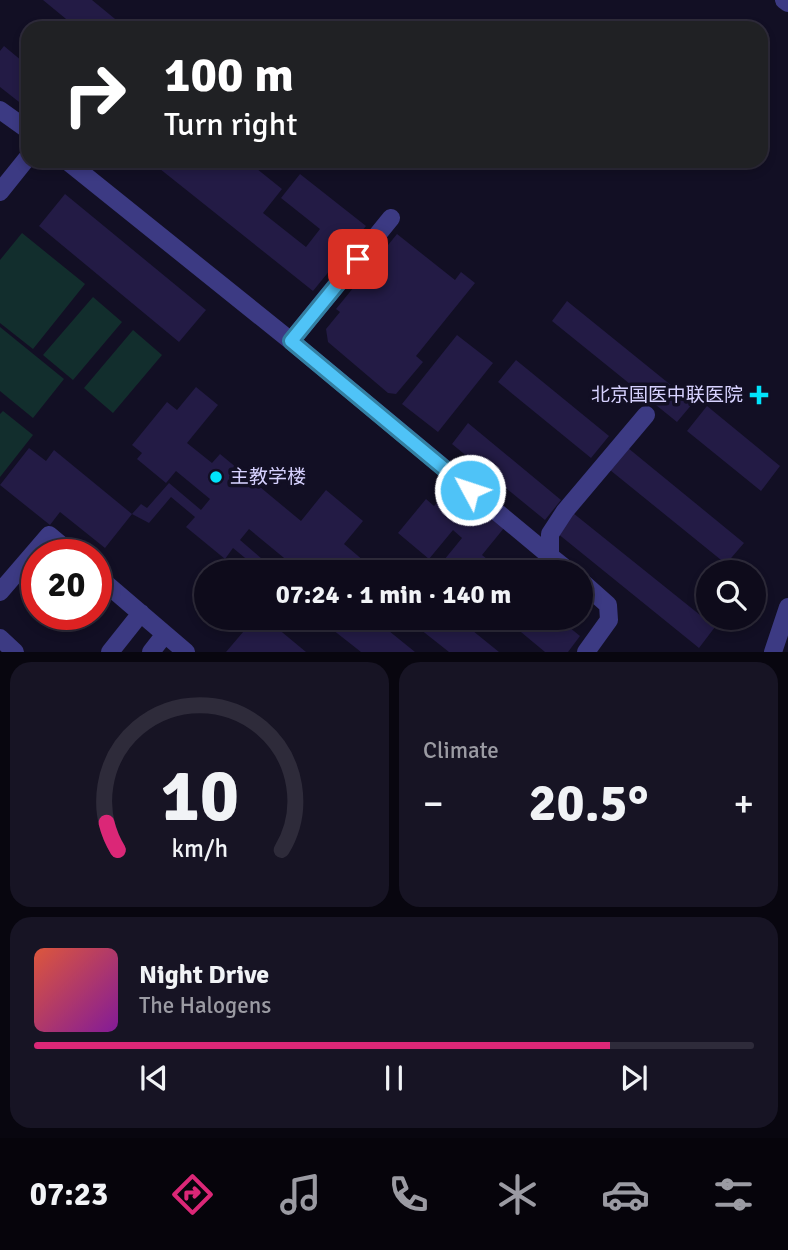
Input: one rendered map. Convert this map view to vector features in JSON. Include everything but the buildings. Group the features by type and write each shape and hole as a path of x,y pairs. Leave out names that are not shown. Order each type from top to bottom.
{"street":[{"path":"784,0 788,3"},
{"path":"0,110 21,125"},
{"path":"0,192 21,166"},
{"path":"76,168 291,341 555,560"},
{"path":"291,341 391,218"},
{"path":"550,556 550,534 565,511 646,415"},
{"path":"0,592 21,567"},
{"path":"112,589 186,652"},
{"path":"586,652 609,620 608,605 593,592"},
{"path":"773,652 788,607"},
{"path":"110,652 141,613"},
{"path":"152,652 165,634"},
{"path":"0,638 15,652"}],"green space":[{"path":"22,233 85,284 33,349 0,323 0,260"},
{"path":"93,297 122,322 73,380 43,355"},
{"path":"0,327 64,379 33,418 0,391"},
{"path":"133,330 162,355 113,413 84,388"},
{"path":"3,411 33,435 0,477 0,414"}],"place":[{"name":"北京国医中联医院","path":"759,395"},
{"name":"主教学楼","path":"216,477"}],"route":[{"path":"358,259 291,341 470,490"}]}
